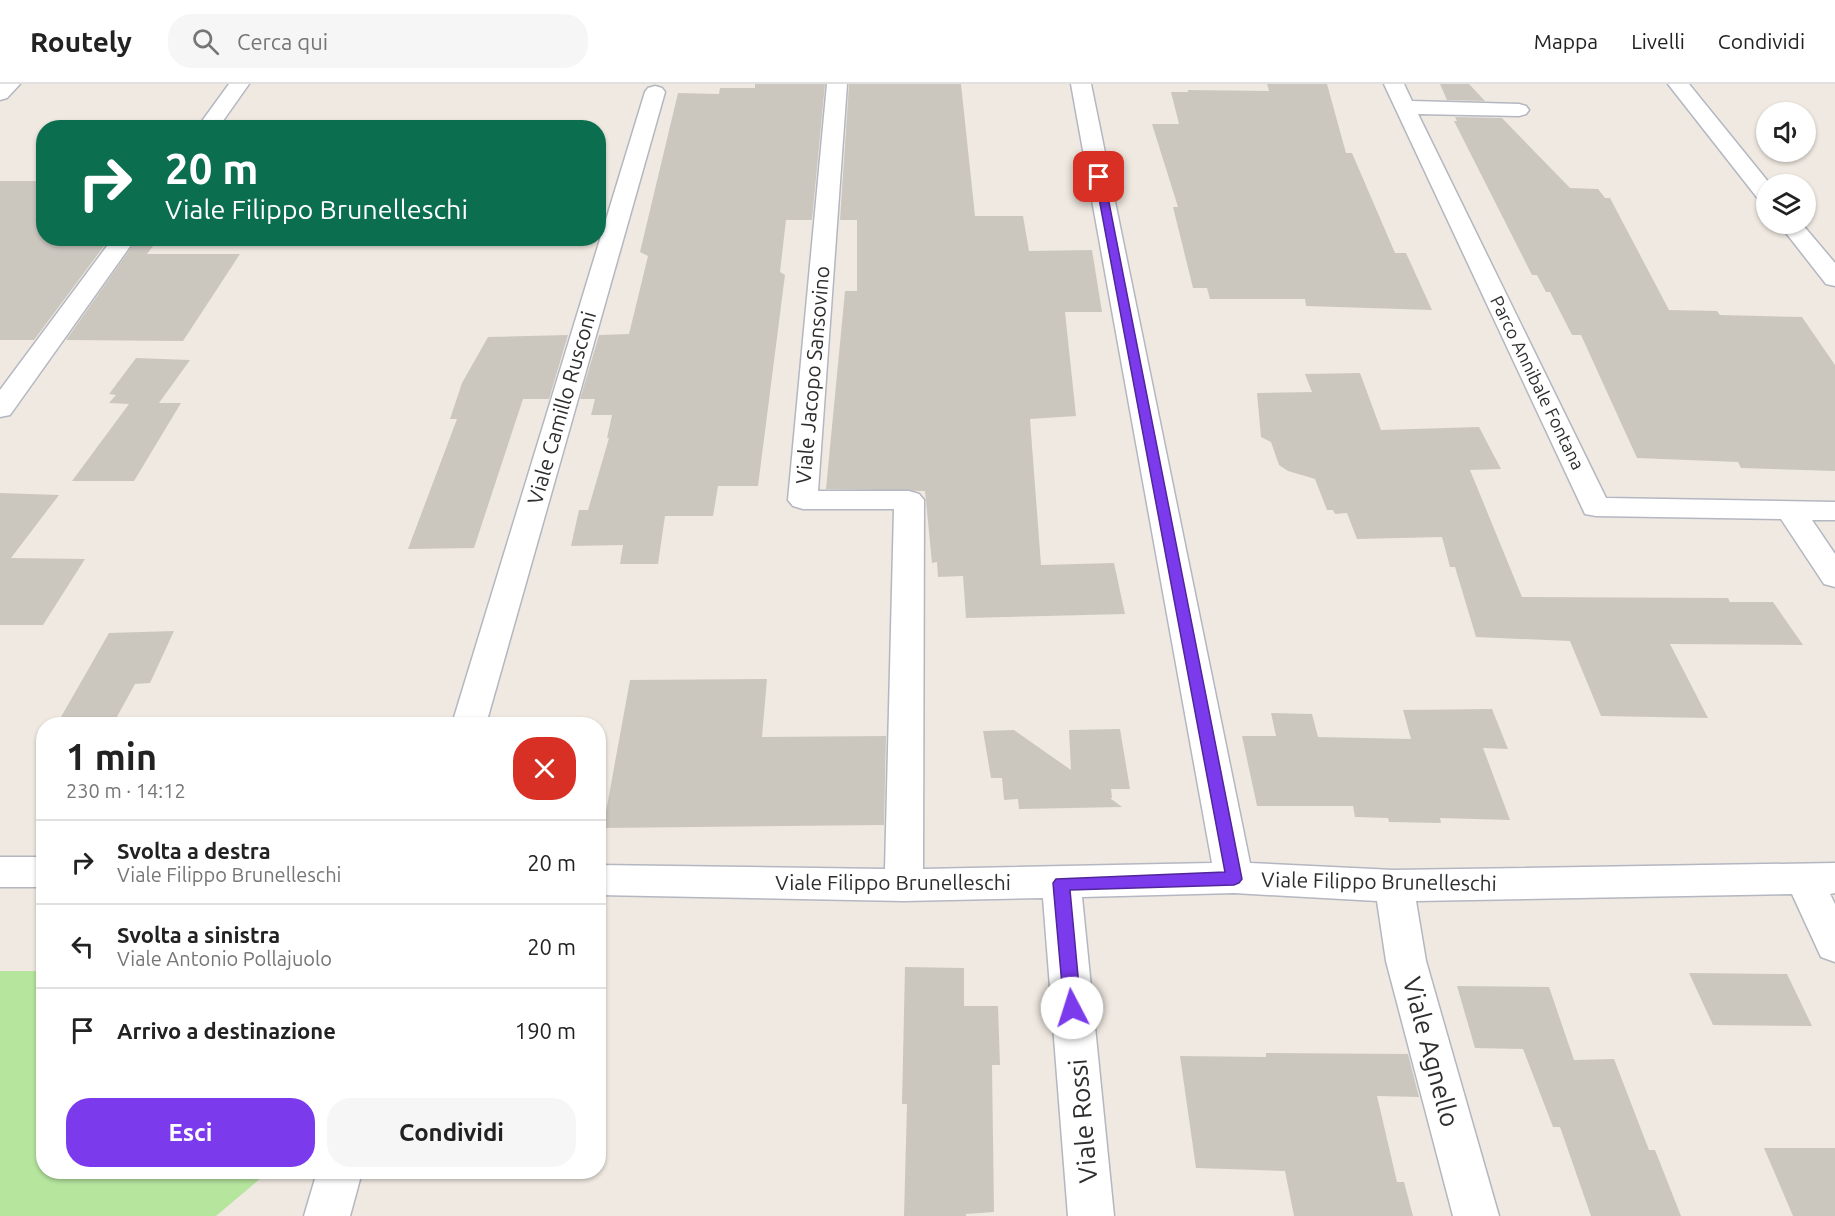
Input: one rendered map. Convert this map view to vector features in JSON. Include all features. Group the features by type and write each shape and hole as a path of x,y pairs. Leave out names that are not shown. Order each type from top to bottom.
{"street":[{"path":"0,94 10,84"},
{"path":"213,120 239,84"},
{"name":"Viale Jacopo Sansovino","path":"837,84 803,500 909,500 903,885"},
{"path":"1081,84 1234,879"},
{"path":"1678,84 1756,181"},
{"name":"Viale Camillo Rusconi","path":"471,717 655,92"},
{"path":"1399,96 1519,110"},
{"name":"Parco Annibale Fontana","path":"1399,96 1596,507 1835,511"},
{"path":"1798,234 1835,279"},
{"path":"0,409 119,246"},
{"path":"1790,510 1835,577"},
{"path":"0,872 36,872"},
{"path":"1820,878 1835,945"},
{"name":"Viale Filippo Brunelleschi","path":"606,880 903,885 1234,879 1394,886 1820,878"},
{"name":"Viale Rossi","path":"1061,883 1091,1216"},
{"name":"Viale Agnello","path":"1394,886 1406,961 1476,1216"},
{"path":"327,1216 338,1179"}],"green space":[{"path":"0,971 36,971 36,1179 260,1179 216,1216 0,1216"}],"building":[{"path":"755,84 825,84 812,220 786,220 780,272 785,275 758,486 718,486 713,516 665,516 658,564 620,564 623,545 571,546 579,510 588,510 609,438 607,438 612,415 591,415 595,399 580,399 599,335 629,334 648,256 640,252 678,93 719,94 720,88 755,88"},
{"path":"849,84 961,84 975,216 1023,216 1029,251 1092,250 1102,312 1065,312 1076,416 1030,419 1041,565 1114,563 1125,614 966,618 963,576 938,577 937,562 932,563 925,491 826,489 845,291 857,291 857,220 840,220"},
{"path":"1267,84 1327,84 1346,153 1352,153 1395,253 1406,253 1432,310 1306,306 1305,299 1210,299 1207,288 1193,288 1173,207 1178,207 1152,124 1179,124 1171,92 1188,92 1188,90 1269,91"},
{"path":"1440,84 1469,84 1485,101 1447,100"},
{"path":"1455,117 1502,118 1570,188 1598,189 1605,198 1610,198 1669,310 1717,311 1720,315 1802,317 1835,365 1835,471 1741,468 1738,462 1637,458 1581,335 1572,335 1550,292 1546,292 1537,275 1532,275 1454,121 1457,121"},
{"path":"0,181 36,181 36,246 104,246 34,340 0,340"},
{"path":"132,246 153,246 147,254 240,254 183,341 66,340"},
{"path":"568,335 549,399 523,399 474,548 408,549 457,419 450,419 462,383 488,337"},
{"path":"136,358 190,360 159,403 181,403 134,481 72,481 129,404 109,403 116,395 109,394"},
{"path":"1360,373 1381,430 1479,427 1501,469 1470,470 1522,597 1728,598 1730,602 1773,602 1803,645 1670,644 1708,718 1601,716 1570,641 1476,637 1455,567 1450,567 1442,537 1357,539 1347,513 1335,514 1333,510 1327,510 1315,479 1288,471 1279,465 1271,442 1261,437 1257,393 1312,392 1305,374"},
{"path":"0,493 59,495 11,558 85,559 43,625 0,625"},
{"path":"174,631 150,683 135,684 117,717 61,717 109,633"},
{"path":"767,679 762,737 886,736 884,825 606,828 606,812 630,680"},
{"path":"1492,709 1508,749 1483,748 1510,820 1440,818 1441,823 1389,822 1388,818 1355,817 1353,806 1257,806 1242,736 1276,736 1271,713 1312,714 1318,737 1411,739 1403,710"},
{"path":"1120,729 1130,789 1111,789 1112,798 1110,798 1122,807 1019,809 1018,799 1004,800 1002,778 991,778 983,731 1014,730 1071,770 1069,730"},
{"path":"905,967 964,968 964,1006 998,1006 1000,1065 992,1065 994,1212 966,1214 966,1216 904,1216 907,1104 902,1104"},
{"path":"1689,973 1787,974 1812,1026 1713,1025"},
{"path":"1457,986 1549,987 1574,1060 1614,1059 1649,1150 1655,1150 1681,1216 1591,1216 1560,1127 1553,1127 1523,1049 1475,1048"},
{"path":"1266,1053 1408,1054 1419,1097 1377,1096 1397,1182 1404,1182 1413,1216 1294,1216 1285,1171 1196,1168 1180,1056 1266,1057"},
{"path":"1764,1148 1835,1148 1835,1216 1793,1216"}],"route":[{"path":"1072,1008 1061,883 1234,879 1099,177"}]}
